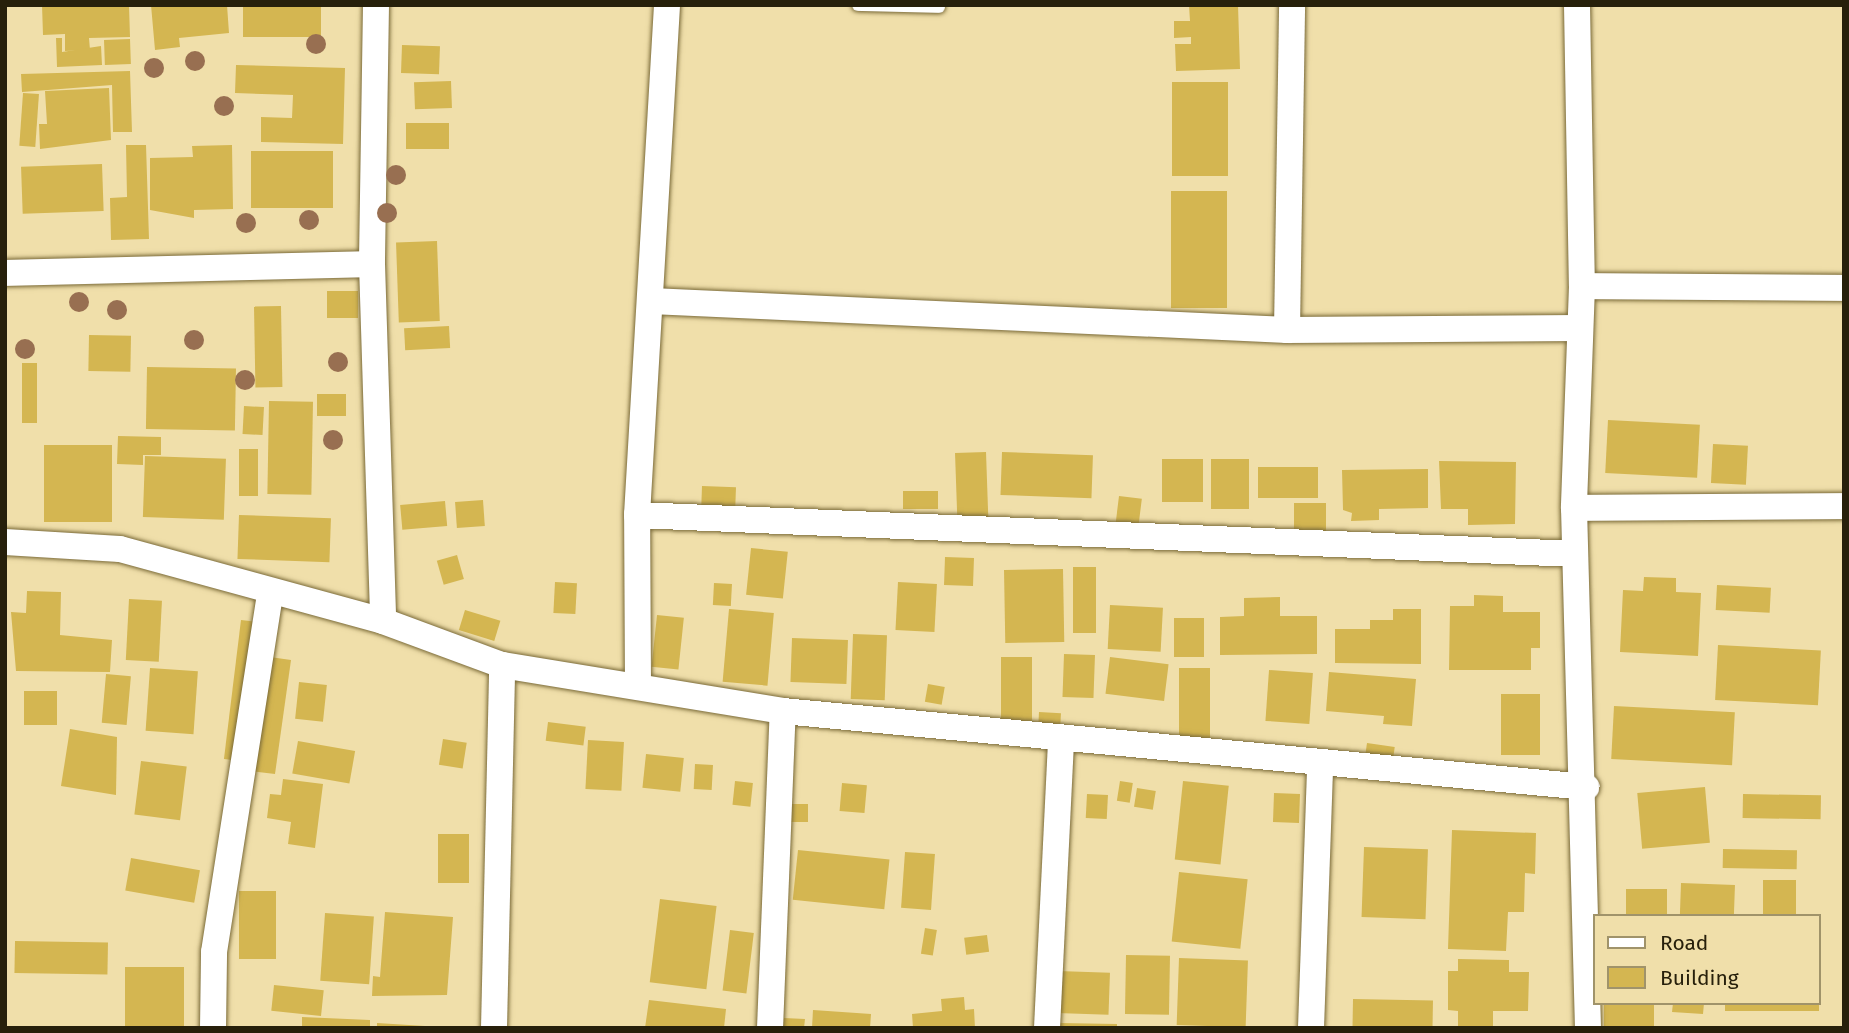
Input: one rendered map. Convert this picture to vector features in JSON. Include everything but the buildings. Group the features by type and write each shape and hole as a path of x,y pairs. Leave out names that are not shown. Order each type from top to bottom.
{"street":[{"path":"376,5 372,264 383,621"},
{"path":"638,687 637,515 667,5"},
{"path":"1287,330 1292,5"},
{"path":"1577,5 1582,286 1574,508 1586,787 1588,1028"},
{"path":"5,273 372,264"},
{"path":"1582,286 1844,288"},
{"path":"651,301 1287,330 1579,328"},
{"path":"1574,508 1844,506"},
{"path":"637,515 1575,554"},
{"path":"5,542 120,550 270,593 383,621 502,665 783,711 1320,766 1586,787"},
{"path":"214,1028 214,951 270,593"},
{"path":"494,1028 502,665"},
{"path":"771,1028 783,711"},
{"path":"1047,1028 1061,740"},
{"path":"1311,1028 1320,766"}],"lane":[{"path":"858,5 939,7"}]}
